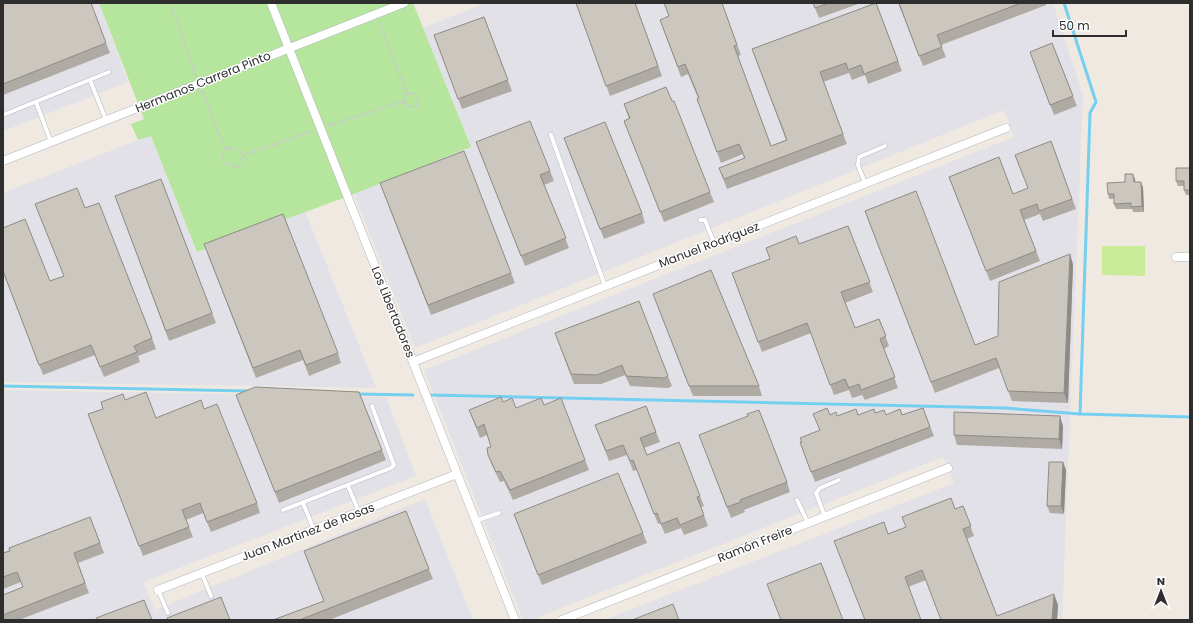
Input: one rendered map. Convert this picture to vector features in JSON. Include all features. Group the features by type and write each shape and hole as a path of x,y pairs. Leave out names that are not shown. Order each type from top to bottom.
{"street":[{"name":"Los Libertadores","path":"271,3 514,620"},
{"name":"Hermanos Carrera Pinto","path":"3,161 404,3"},
{"name":"Manuel Rodríguez","path":"412,362 1006,128"},
{"path":"1176,257 1190,257"},
{"name":"Ramón Freire","path":"562,620 948,468"},
{"name":"Juan Martinez de Rosas","path":"158,590 457,474"}],"lane":[{"path":"3,115 109,72"},
{"path":"90,80 106,121"},
{"path":"36,102 51,142"},
{"path":"551,135 605,286"},
{"path":"866,184 858,165 859,157 884,146"},
{"path":"700,220 705,220 714,243"},
{"path":"283,510 348,486 391,468 394,465 372,406"},
{"path":"825,517 816,493 820,488 839,480"},
{"path":"348,486 358,512"},
{"path":"797,500 808,523"},
{"path":"303,503 314,530"},
{"path":"475,521 499,513"},
{"path":"202,574 210,596"},
{"path":"158,590 168,613"}],"path":[{"path":"170,3 199,84 225,149"},
{"path":"375,14 408,94"},
{"path":"404,101 406,106 416,107 418,97 415,93 408,94"},
{"path":"244,155 232,147 225,149 222,155 224,164 238,167 244,155 404,101 408,94"}],"shaded area":[{"path":"3,3 99,3 128,82 3,131"},
{"path":"486,3 1053,3 1083,95 1062,620 604,620 954,483 943,457 531,620 523,620 424,370 1014,137 1004,110 415,348 354,194 471,147 423,28"},
{"path":"151,135 197,252 305,211 376,388 3,382 3,193"},
{"path":"3,390 386,397 416,476 143,582 155,610 425,499 473,620 3,620"}],"green space":[{"path":"99,3 413,3 471,147 354,194 197,252 151,136 138,140 131,124 144,119"},
{"path":"1102,246 1145,246 1145,276 1102,275"}],"building":[{"path":"3,3 91,3 106,43 3,84"},
{"path":"576,3 635,3 658,66 606,86"},
{"path":"664,3 722,3 737,45 734,46 771,146 787,140 752,49 876,3 898,61 864,74 861,65 848,70 846,63 820,72 843,134 724,179 719,168 745,158 739,144 717,152 697,99 699,98 685,64 678,67 660,20 669,16"},
{"path":"813,3 829,3 815,8"},
{"path":"899,3 1021,3 937,35 942,47 919,56"},
{"path":"484,17 508,80 458,99 434,35"},
{"path":"1052,43 1073,96 1050,105 1030,52"},
{"path":"666,87 672,101 674,101 710,192 660,212 624,121 630,118 624,104"},
{"path":"530,121 550,171 540,175 566,238 521,256 476,142"},
{"path":"605,122 642,213 600,229 564,138"},
{"path":"1051,141 1072,199 1039,211 1037,204 1020,210 1036,251 986,271 949,177 999,157 1013,194 1028,188 1015,155"},
{"path":"464,151 511,273 428,305 380,183"},
{"path":"1176,168 1190,168 1190,190 1184,190 1184,181 1176,181"},
{"path":"1125,174 1133,174 1134,182 1141,182 1142,206 1131,207 1131,203 1114,204 1114,194 1108,194 1107,183 1125,182"},
{"path":"161,179 212,313 166,331 115,196"},
{"path":"77,188 85,208 99,203 152,338 134,346 137,352 100,367 91,345 39,365 3,271 3,228 25,219 50,281 64,276 35,204"},
{"path":"916,191 975,345 998,336 999,282 1070,254 1064,393 1008,391 996,358 931,382 865,211"},
{"path":"283,214 338,353 306,365 300,350 253,368 204,244"},
{"path":"848,226 870,282 841,292 855,328 879,319 886,336 880,339 895,377 861,390 859,384 849,388 845,379 830,385 807,323 758,342 732,273 770,259 766,248 796,236 799,244"},
{"path":"711,270 759,386 689,386 653,294"},
{"path":"639,301 668,376 664,378 626,376 622,365 597,375 571,374 555,333"},
{"path":"255,387 359,392 382,450 275,492 236,395"},
{"path":"146,392 156,418 201,400 204,409 217,404 257,503 207,522 200,503 182,510 189,527 139,546 88,414 103,409 101,402 123,394 125,400"},
{"path":"501,397 503,402 512,398 516,408 541,398 544,405 561,398 585,460 510,490 500,471 496,472 488,455 487,448 491,447 484,424 477,428 469,410"},
{"path":"646,406 656,432 640,438 647,455 679,442 700,496 697,497 704,515 680,525 677,518 661,524 657,513 654,514 633,460 630,461 623,445 606,451 595,425"},
{"path":"827,408 830,415 836,412 837,416 856,409 858,415 874,409 875,413 884,410 886,415 900,409 902,415 923,408 930,427 811,472 800,442 802,442 800,438 820,430 813,414"},
{"path":"759,410 787,482 740,500 741,502 727,507 699,435 748,416 747,414"},
{"path":"954,412 1060,416 1059,439 954,435"},
{"path":"1049,462 1063,462 1061,506 1047,506"},
{"path":"618,473 643,533 538,575 514,514"},
{"path":"951,498 955,509 963,506 971,526 963,529 997,616 1054,594 1052,620 941,620 922,570 905,577 921,620 865,620 834,541 884,522 888,534 906,527 902,517"},
{"path":"406,511 429,569 302,619 303,620 273,620 324,601 304,551"},
{"path":"90,517 100,543 74,553 85,583 3,615 3,595 23,587 17,572 3,577 3,553 10,551 9,548"},
{"path":"821,563 843,620 781,620 767,584"},
{"path":"221,597 230,620 168,620 167,618"},
{"path":"144,600 152,620 97,620 96,618"},
{"path":"673,604 679,620 632,620"}],"waterway":[{"path":"1064,3 1096,102 1090,113 1080,414"},
{"path":"3,386 247,391"},
{"path":"356,394 413,395"},
{"path":"431,395 1005,408 1080,414 1190,417"}]}
